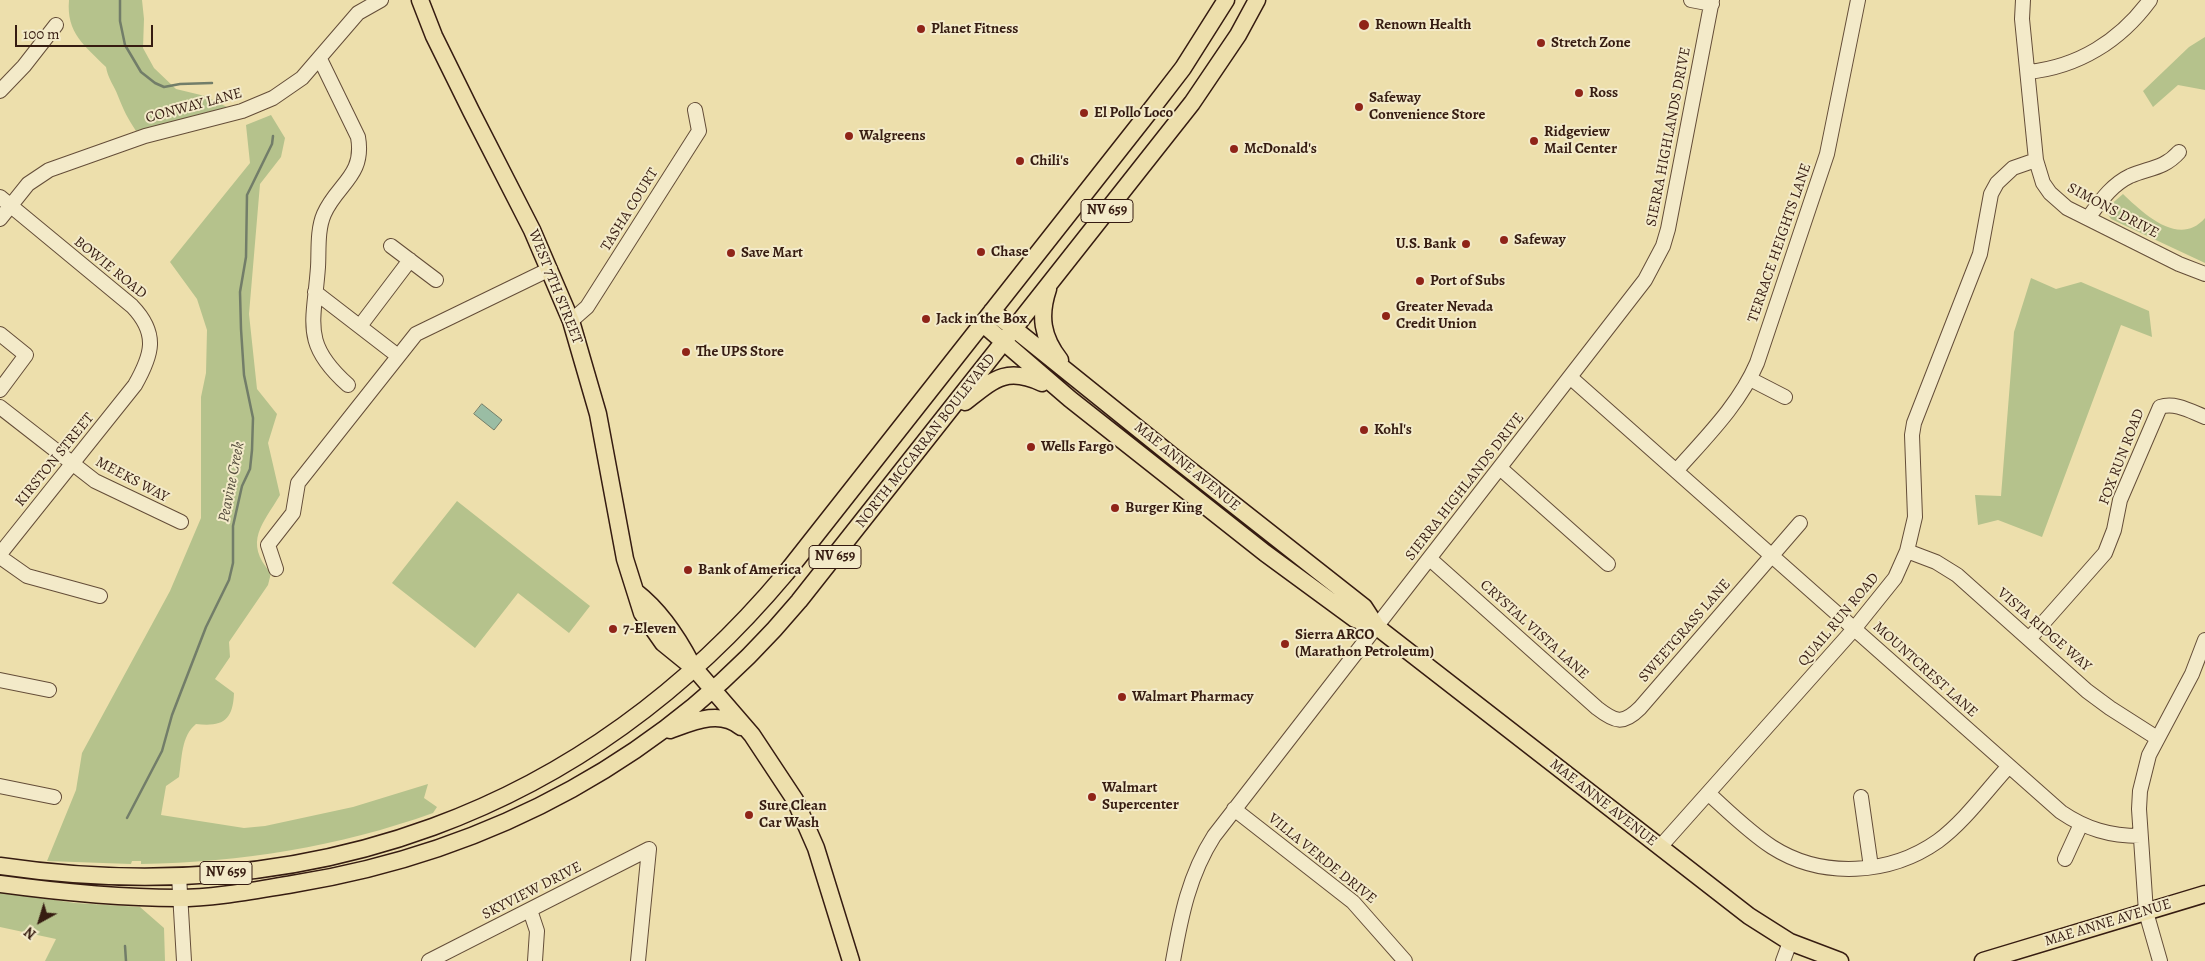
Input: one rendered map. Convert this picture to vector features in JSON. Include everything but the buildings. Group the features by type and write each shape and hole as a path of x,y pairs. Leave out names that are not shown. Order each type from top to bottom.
{"main road":[{"name":"WEST 7TH STREET","path":"420,0 434,36 550,269 571,321 598,414 625,559 642,612 658,637 676,656 695,669 752,736 795,800 810,830 851,961"},
{"name":"NORTH MCCARRAN BOULEVARD","path":"0,866 96,877 179,876 216,875 309,862 386,842 447,823 524,787 593,747 638,715 695,669 736,630 786,573 1177,76 1226,0"},
{"path":"1243,0 1242,7 1246,20"},
{"name":"NORTH MCCARRAN BOULEVARD","path":"0,884 70,893 180,898 258,890 320,880 402,861 445,848 514,820 566,793 625,758 660,733 713,689 764,641 788,615 1192,103 1257,0"},
{"path":"1063,267 1049,285 1042,320 1048,342 1070,373"},
{"name":"MAE ANNE AVENUE","path":"988,318 1014,329 1070,373 1364,607 1377,627"},
{"name":"MAE ANNE AVENUE","path":"988,318 1003,344 1265,552 1355,619 1377,627 1749,916 1790,942 1840,961"},
{"path":"947,415 992,380 1007,375 1021,375 1031,378 1070,399"},
{"path":"660,733 699,720 712,718 724,719 738,724 752,736"},
{"name":"MAE ANNE AVENUE","path":"1982,961 2205,894"}],"street":[{"name":"CONWAY LANE","path":"0,218 5,201 49,170 145,136 242,112 261,105 287,90 320,59 358,12 381,0"},
{"path":"1691,0 1712,2"},
{"name":"TERRACE HEIGHTS LANE","path":"1676,471 1734,405 1750,379 1827,154 1858,0"},
{"name":"SIMONS DRIVE","path":"2023,0 2022,18 2036,160 2038,172 2050,193 2067,208 2179,264 2205,274"},
{"path":"2028,72 2063,66 2097,50 2130,24 2150,0"},
{"name":"SIERRA HIGHLANDS DRIVE","path":"1173,961 1180,919 1202,855 1234,809 1430,560 1645,280 1663,246 1712,2"},
{"path":"0,91 24,66 56,25"},
{"path":"320,59 358,138 360,148 356,168 322,217 312,315 318,348 323,360 348,385"},
{"name":"TASHA COURT","path":"571,321 587,308 699,131 695,110"},
{"path":"2088,218 2117,184 2142,172 2158,168 2171,161 2179,152"},
{"name":"QUAIL RUN ROAD","path":"1660,847 1885,593 1907,552 1915,517 1912,435 1914,423 1980,254 1991,194 1997,183 2013,168 2036,160"},
{"name":"BOWIE ROAD","path":"5,201 140,314 149,334 150,345 146,366 135,385"},
{"path":"391,246 436,280"},
{"path":"360,326 410,260"},
{"path":"276,569 268,545 293,513 298,483 416,334 550,269"},
{"path":"315,292 398,356"},
{"path":"0,334 26,355 0,390"},
{"name":"MOUNTCREST LANE","path":"1570,377 2061,812 2081,824 2112,834 2140,836"},
{"path":"1750,379 1785,397"},
{"name":"KIRSTON STREET","path":"0,556 135,385"},
{"name":"FOX RUN ROAD","path":"2029,639 2105,553 2114,530 2120,500 2160,407 2167,405 2177,406 2205,416"},
{"name":"MEEKS WAY","path":"0,406 95,481 181,522"},
{"path":"1500,468 1608,564"},
{"name":"SWEETGRASS LANE","path":"1620,720 1631,717 1640,708 1800,523"},
{"name":"VISTA RIDGE WAY","path":"1907,552 1948,568 2110,708 2157,738"},
{"path":"0,556 27,576 100,596"},
{"name":"CRYSTAL VISTA LANE","path":"1430,560 1597,708 1609,718 1620,720"},
{"path":"2160,961 2146,912 2140,836 2140,791 2149,755 2192,674 2205,640"},
{"path":"0,680 49,690"},
{"path":"1708,794 1758,838 1790,856 1822,866 1847,869 1871,867 1906,858 1938,840 1962,818 2009,766"},
{"path":"0,786 54,797"},
{"path":"1861,797 1871,867"},
{"name":"VILLA VERDE DRIVE","path":"1234,809 1353,902 1405,961"},
{"path":"2065,859 2081,824"},
{"name":"SKYVIEW DRIVE","path":"429,961 649,849 638,961"},
{"path":"179,876 184,961"},
{"path":"530,910 537,931 535,961"},
{"path":"1782,961 1790,942"}],"shaded area":[{"path":"69,0 142,0 144,19 143,48 154,68 176,89 205,96 227,107 136,131 124,110 106,67 78,38 71,21"},
{"path":"2205,37 2205,90 2178,85 2153,107 2143,91 2189,47"},
{"path":"271,115 285,138 281,157 260,184 249,314 257,389 277,414 268,443 280,495 262,524 257,542 258,552 271,573 268,585 229,642 230,657 215,679 234,693 231,710 228,716 219,723 196,724 187,735 179,777 166,786 161,815 244,828 265,826 353,807 428,784 424,798 437,807 433,813 362,835 325,844 253,856 179,863 141,864 141,861 132,861 131,864 47,861 76,790 82,753 170,591 201,518 201,397 206,373 207,330 197,299 170,262 250,163 246,125"},
{"path":"2123,194 2151,218 2173,229 2184,230 2195,226 2205,218 2205,263 2111,219 2107,213 2108,207"},
{"path":"2031,278 2056,289 2081,282 2149,311 2152,337 2121,325 2042,537 1998,520 1978,525 1975,495 2001,496 2014,332"},
{"path":"482,404 502,420 494,430 474,414"},
{"path":"457,501 590,606 569,633 518,593 475,648 392,583"},
{"path":"0,892 75,903 140,907 164,928 165,961 45,961 56,939 0,927"}],"waterway":[{"name":"Peavine Creek","path":"120,0 120,21 125,45 141,72 155,83 164,87 180,84 212,83"},
{"name":"Peavine Creek","path":"127,818 162,751 172,715 206,627 229,580 233,563 233,526 242,486 250,469 252,450 253,418 244,375 240,292 246,257 247,195 272,144 273,136"},
{"name":"Peavine Creek","path":"125,946 126,961"}],"place":[{"name":"Renown Health","path":"1364,25"},
{"name":"Planet Fitness","path":"921,29"},
{"name":"Stretch Zone","path":"1541,43"},
{"name":"Ross","path":"1579,93"},
{"name":"Safeway Convenience Store","path":"1359,107"},
{"name":"El Pollo Loco","path":"1084,113"},
{"name":"Walgreens","path":"849,136"},
{"name":"Ridgeview Mail Center","path":"1534,141"},
{"name":"McDonald's","path":"1234,149"},
{"name":"Chili's","path":"1020,161"},
{"name":"Safeway","path":"1504,240"},
{"name":"U.S. Bank","path":"1466,244"},
{"name":"Chase","path":"981,252"},
{"name":"Save Mart","path":"731,253"},
{"name":"Port of Subs","path":"1420,281"},
{"name":"Greater Nevada Credit Union","path":"1386,316"},
{"name":"Jack in the Box","path":"926,319"},
{"name":"The UPS Store","path":"686,352"},
{"name":"Kohl's","path":"1364,430"},
{"name":"Wells Fargo","path":"1031,447"},
{"name":"Burger King","path":"1115,508"},
{"name":"Bank of America","path":"688,570"},
{"name":"7-Eleven","path":"613,629"},
{"name":"Sierra ARCO (Marathon Petroleum)","path":"1285,644"},
{"name":"Walmart Pharmacy","path":"1122,697"},
{"name":"Walmart Supercenter","path":"1092,797"},
{"name":"Sure Clean Car Wash","path":"749,815"}]}
